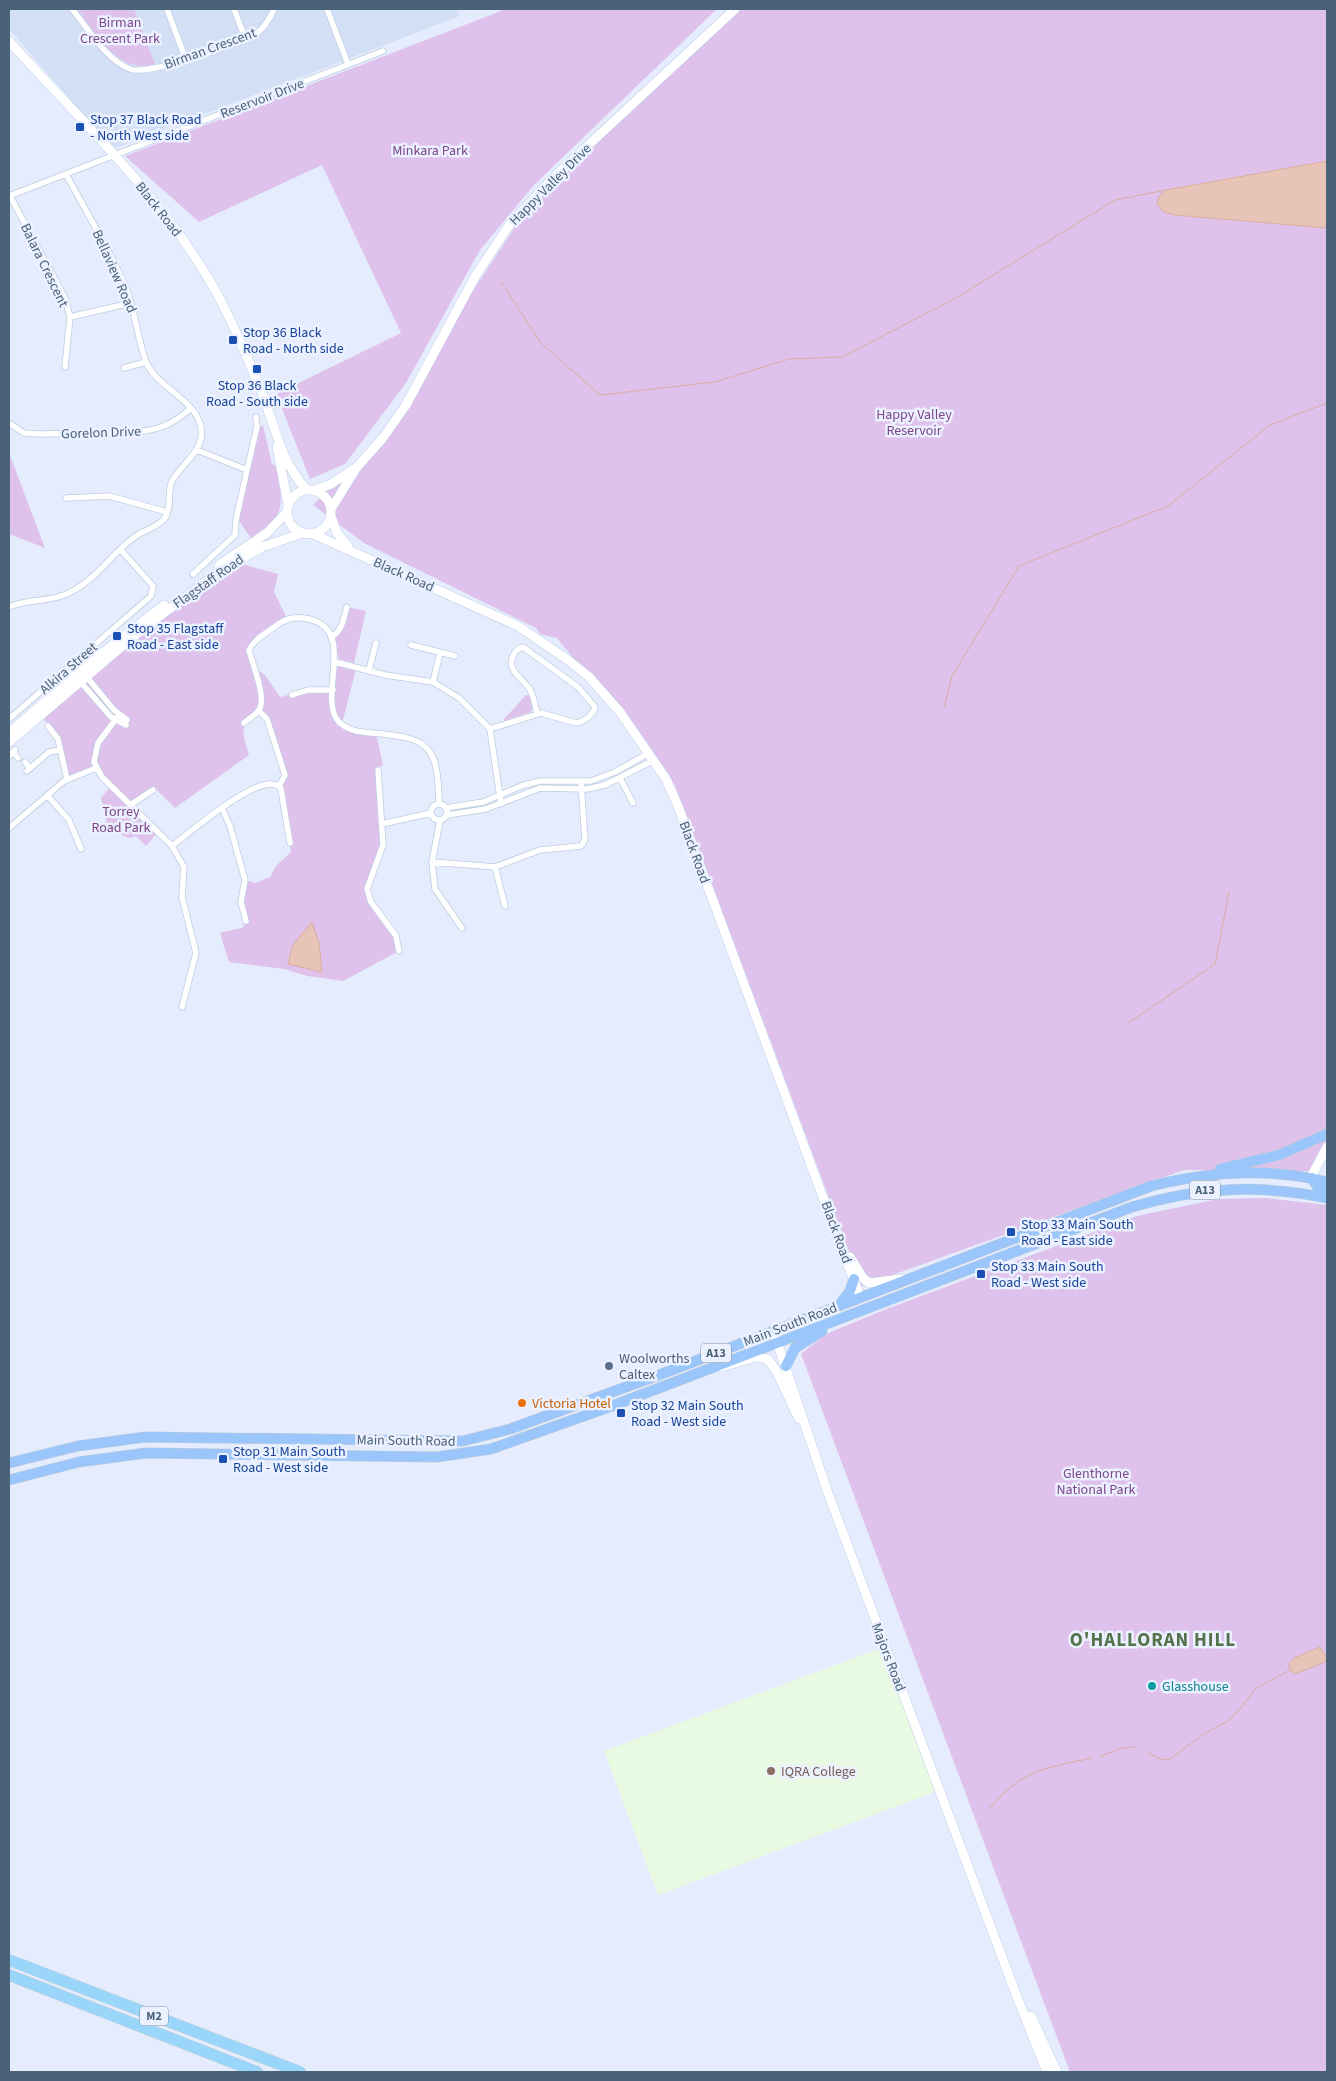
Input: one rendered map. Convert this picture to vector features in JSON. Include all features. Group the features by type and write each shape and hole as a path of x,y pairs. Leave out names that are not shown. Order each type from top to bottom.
{"highway":[{"path":"1193,1177 1279,1155 1327,1134"},
{"name":"Main South Road","path":"9,1464 78,1446 145,1437 463,1441 487,1435 659,1375 1130,1193 1193,1177 1245,1173 1311,1177 1327,1182"},
{"path":"1301,1192 1311,1177 1317,1186 1327,1190"},
{"name":"Main South Road","path":"9,1480 79,1462 146,1454 437,1456 491,1449 550,1429 848,1316 1080,1225 1153,1201 1217,1189 1267,1188 1301,1192 1327,1198"},
{"path":"840,1305 850,1292 854,1279"},
{"path":"860,1297 865,1309"},
{"name":"A13","path":"786,1366 795,1348 812,1336 833,1327 848,1316"},
{"path":"487,1435 492,1442 539,1428 550,1429"},
{"path":"145,1437 146,1454"},
{"name":"M2","path":"9,1960 300,2072"},
{"name":"M2","path":"9,1976 257,2072"}],"main road":[{"name":"Happy Valley Drive","path":"331,512 357,468 382,440 406,405 486,257 522,209 735,9"},
{"name":"Black Road","path":"9,41 138,182 203,270 221,301 290,468 311,490"},
{"name":"Black Road","path":"266,406 288,508"},
{"name":"Happy Valley Drive","path":"311,490 331,484 357,468"},
{"path":"311,490 326,497 331,512 325,528 313,534 303,533 291,525 288,508 294,496 311,490"},
{"name":"Flagstaff Road","path":"9,733 176,596 267,533 288,508"},
{"name":"Black Road","path":"331,512 337,533 354,551"},
{"name":"Flagstaff Road","path":"9,742 80,676 220,571 262,546 303,533"},
{"name":"Black Road","path":"313,534 518,626 589,676 620,712 651,757 678,806 860,1297"},
{"path":"1311,1177 1327,1147"},
{"name":"A13","path":"842,1247 868,1282 877,1284 908,1278"},
{"name":"Majors Road","path":"774,1331 809,1437 888,1655 1017,1998 1047,2072"},
{"name":"A13","path":"708,1369 732,1366 756,1357 767,1359 777,1370 787,1399 809,1437"},
{"name":"Majors Road","path":"1012,1981 1021,1995 1057,2072"}],"street":[{"name":"Birman Crescent","path":"72,9 109,54 131,69 148,69 186,60 245,38 261,29 274,9"},
{"path":"168,9 186,60"},
{"path":"234,9 245,38"},
{"path":"327,9 348,64"},
{"name":"Reservoir Drive","path":"9,196 383,51"},
{"name":"Bellaview Road","path":"66,174 106,246 131,303 146,362 158,378 190,409 200,424 202,439 197,450"},
{"name":"Balara Crescent","path":"9,196 65,298 70,317 65,367"},
{"path":"70,317 131,303"},
{"path":"124,368 146,362"},
{"name":"Gorelon Drive","path":"9,423 24,432 38,434 128,432 163,427 178,419 190,409"},
{"path":"193,574 235,536 236,520 257,427 256,416"},
{"path":"9,607 50,600 71,592 99,573 138,534 156,526 165,517 167,512 172,480 197,450 247,470"},
{"path":"66,498 109,496 167,512"},
{"name":"Alkira Street","path":"9,719 151,596 153,586 121,550"},
{"path":"330,637 338,633 341,628 347,607"},
{"path":"244,723 259,711 261,704 257,678 249,650 252,643 284,620 294,617 315,620 324,626 330,637 335,662 332,690 333,713 347,728 356,731 397,735 423,743 433,755 438,771 439,804 447,812 486,809 540,788 604,785 620,778 651,757"},
{"path":"369,670 376,643"},
{"path":"411,646 455,656"},
{"path":"490,729 537,714 546,713 576,723 582,722 594,711 595,707 578,687 523,647 516,650 511,663 516,675 531,692 537,714"},
{"path":"434,682 440,653"},
{"path":"335,662 385,675 434,682 459,698 490,729 498,797 501,804"},
{"path":"80,676 117,718 126,722"},
{"path":"292,695 308,690 332,690"},
{"path":"259,711 267,719 285,775 279,786"},
{"path":"117,718 98,743 94,753 96,768 102,777 172,846 184,867 182,897 196,953 182,1007"},
{"path":"48,726 58,739 67,779"},
{"path":"25,762 28,769 49,752 60,750"},
{"path":"12,753 18,758"},
{"path":"462,928 436,889 432,862 440,821 447,812 498,797 524,784 541,781 581,786 651,757"},
{"path":"9,828 67,779 96,768"},
{"path":"378,770 382,845 367,889 371,902 396,936 399,951"},
{"path":"620,778 633,803"},
{"path":"172,846 222,808 256,786 267,784 279,786"},
{"path":"279,786 283,795 290,843"},
{"path":"432,862 495,867 540,850 575,847 584,843 581,786"},
{"path":"130,805 153,790"},
{"path":"47,795 69,820 81,850"},
{"path":"439,804 433,807 431,814 434,819 440,821"},
{"path":"222,808 230,826 245,880 242,902 246,922"},
{"path":"382,824 431,814"},
{"path":"495,867 505,906"}],"shaded area":[{"path":"9,9 457,9 460,16 113,149 9,29"},
{"path":"1327,161 1327,228 1174,215 1164,212 1157,204 1160,195 1166,190"},
{"path":"312,922 319,943 322,972 288,964 293,945"},
{"name":"IQRA College","path":"884,1647 938,1791 658,1895 604,1751"},
{"path":"1320,1647 1327,1658 1325,1662 1295,1674 1290,1670 1289,1664 1294,1658"}],"green space":[{"name":"Birman Crescent Park","path":"77,9 134,9 155,64 142,66 130,64 119,58 101,40"},
{"name":"Minkara Park","path":"506,9 717,9 534,185 480,250 406,383 345,464 310,479 276,394 401,333 322,165 199,222 125,156"},
{"name":"Happy Valley Reservoir","path":"728,9 1327,9 1327,1140 1320,1149 1309,1171 1184,1170 862,1286 675,785 557,638 540,634 536,628 364,543 313,505 402,414 466,301 535,197"},
{"path":"263,425 272,464 276,466 281,500 280,508 272,522 251,538 239,521 259,427"},
{"path":"9,453 45,548 9,534"},
{"path":"234,562 278,574 274,592 285,614 284,620 249,650 256,669 265,675 280,697 308,690 332,690 334,667 343,666 356,669 343,720 339,721 347,728 376,733 383,765 379,767 383,845 367,889 371,902 396,936 399,951 343,981 307,976 284,969 229,962 220,933 242,928 246,922 242,909 245,880 255,883 270,877 276,866 291,852 279,786 285,775 267,719 259,711 248,722 244,730 249,755 175,808 155,788 130,805 96,768 67,779 58,739 41,714"},
{"path":"347,607 366,611 354,663 339,659 333,636 338,633"},
{"path":"526,695 529,695 533,706 531,712 504,721 504,719"},
{"name":"Torrey Road Park","path":"110,787 157,833 146,846 136,836 129,838 116,833 106,834 107,824 101,798"},
{"name":"Glenthorne National Park","path":"1266,1198 1327,1205 1327,2072 1070,2072 801,1354 826,1334 889,1308 1137,1216 1218,1199"}],"waterway":[{"path":"501,282 541,343 600,395 715,382 789,359 842,357 956,298 1115,200 1166,190"},
{"path":"944,707 952,676 1019,566 1168,506 1270,425 1327,403"},
{"path":"1127,1024 1215,964 1229,892"},
{"path":"1148,1753 1163,1760 1170,1759 1205,1733 1228,1721 1255,1689 1290,1670"},
{"path":"1101,1756 1122,1748 1134,1747"},
{"path":"989,1809 1008,1789 1029,1775 1060,1765 1092,1758"}],"place":[{"name":"Stop 37 Black Road - North West side","path":"80,127"},
{"name":"Stop 36 Black Road - North side","path":"233,340"},
{"name":"Stop 36 Black Road - South side","path":"257,369"},
{"name":"Stop 35 Flagstaff Road - East side","path":"117,636"},
{"name":"Stop 33 Main South Road - East side","path":"1011,1232"},
{"name":"Stop 33 Main South Road - West side","path":"981,1274"},
{"name":"Woolworths Caltex","path":"609,1366"},
{"name":"Victoria Hotel","path":"522,1403"},
{"name":"Stop 32 Main South Road - West side","path":"621,1413"},
{"name":"Stop 31 Main South Road - West side","path":"223,1459"},
{"name":"Glasshouse","path":"1152,1686"},
{"name":"IQRA College","path":"771,1771"}],"district":[{"name":"O'HALLORAN HILL","path":"1153,1639"}]}
